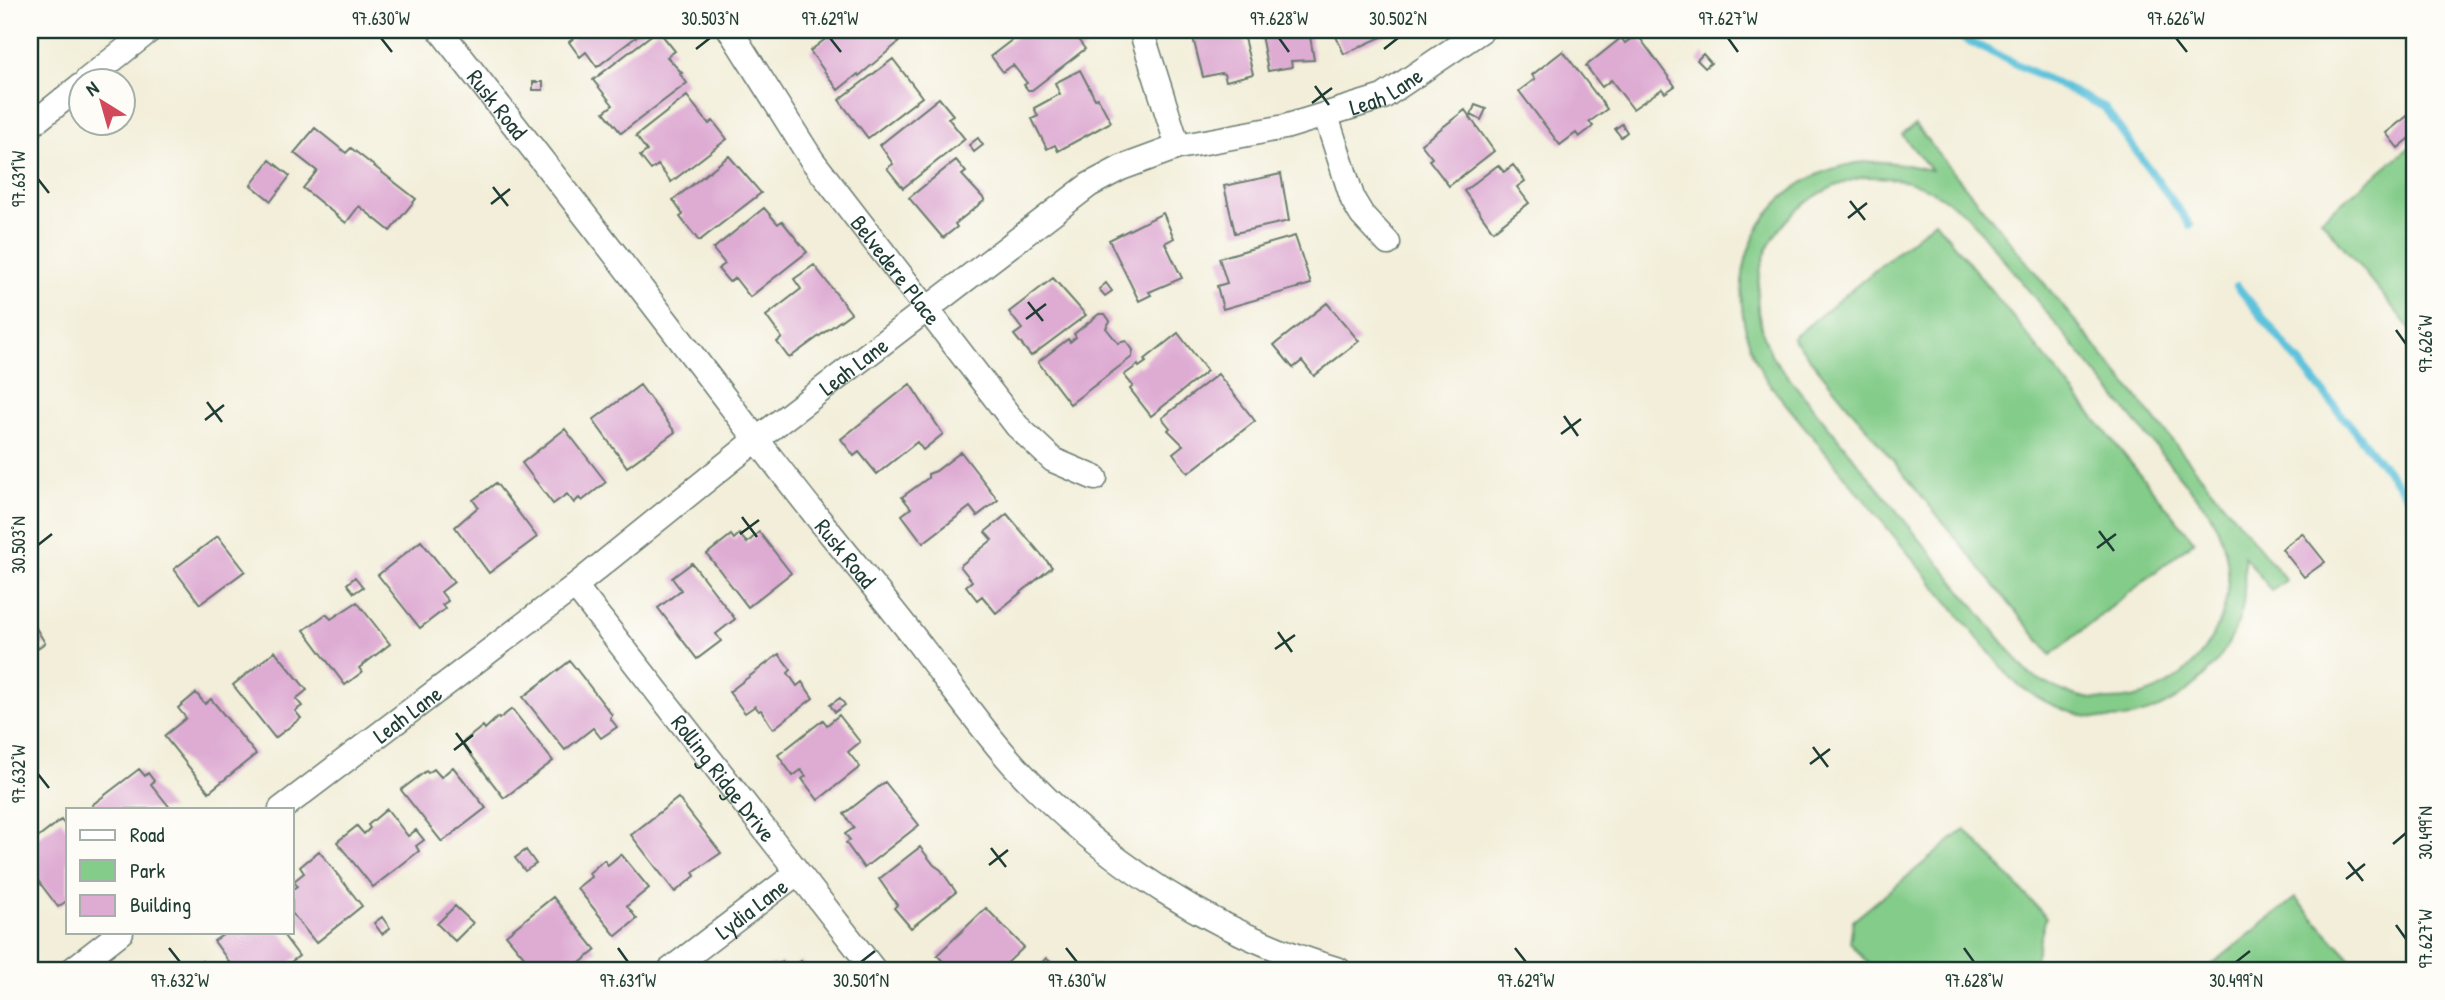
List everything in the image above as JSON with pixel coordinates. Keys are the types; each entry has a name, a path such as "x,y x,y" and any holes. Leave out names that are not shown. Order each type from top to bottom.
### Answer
{"street":[{"path":"105,66 150,30"},
{"name":"Rusk Road","path":"440,30 756,440 1012,763 1057,808 1106,850 1158,889 1248,938 1303,960 1339,970"},
{"name":"Belvedere Place","path":"730,30 811,160 1017,426 1036,447 1053,460 1095,478"},
{"path":"1142,30 1178,147"},
{"name":"Leah Lane","path":"282,808 575,586 756,440 1089,185 1121,168 1178,147 1285,127 1383,97 1482,30"},
{"path":"30,126 66,97"},
{"path":"1326,116 1353,200 1362,215 1388,243"},
{"name":"Rolling Ridge Drive","path":"575,586 874,970"},
{"name":"Lydia Lane","path":"670,970 797,873"},
{"path":"72,970 118,934"}],"green space":[{"path":"1915,125 2286,580 2272,591 2244,556 2243,603 2233,634 2203,677 2183,694 2161,707 2136,716 2110,719 2084,716 2046,702 2012,680 1767,381 1751,347 1743,312 1743,278 1750,245 1766,216 1789,192 1820,174 1857,163 1885,162 1931,170 1902,135","holes":["1864,177 1907,182 1932,191 1968,216 2209,512 2226,555 2228,583 2225,606 2206,648 2191,666 2173,680 2153,691 2131,698 2107,700 2085,698 2065,692 2027,672 1773,358 1761,327 1757,298 1760,270 1770,244 1786,221 1807,202 1833,187"]},
{"path":"2415,143 2415,335 2321,219"},
{"path":"1935,221 2194,541 2051,655 1793,338"},
{"path":"1965,829 2046,917 2032,970 1873,970 1850,942 1853,921"},
{"path":"2295,898 2361,970 2205,970"}],"building":[{"path":"569,30 645,30 597,67 586,52 580,57 569,42 575,37"},
{"path":"658,30 675,51 667,57 682,73 680,74 687,83 621,133 604,112 613,105 593,80"},
{"path":"837,30 889,30 899,42 838,90 810,51"},
{"path":"1025,30 1065,30 1068,33 1071,30 1085,49 1032,90 1028,90 1024,85 1027,83 1013,65 1003,72 991,56"},
{"path":"1191,30 1242,30 1253,74 1226,81 1221,73 1203,77"},
{"path":"1260,30 1309,30 1314,60 1291,61 1292,67 1268,71"},
{"path":"1333,30 1397,30 1344,54"},
{"path":"1670,30 1740,30 1740,37 1670,33"},
{"path":"1637,34 1675,86 1665,93 1662,89 1633,109 1611,80 1602,87 1586,66 1621,38 1625,43"},
{"path":"1563,51 1607,109 1589,122 1593,126 1591,128 1579,137 1576,133 1560,145 1519,91 1535,79 1532,75"},
{"path":"1703,54 1711,63 1705,68 1697,60"},
{"path":"893,59 922,97 868,138 839,100"},
{"path":"1080,70 1111,122 1058,151 1055,145 1047,149 1032,119 1038,116 1034,108 1060,94 1055,83"},
{"path":"533,82 543,82 543,90 533,90"},
{"path":"687,96 709,124 713,121 727,139 671,182 658,165 651,170 640,156 647,151 636,136"},
{"path":"939,98 953,115 948,118 965,139 903,188 887,168 893,164 880,145"},
{"path":"1475,105 1486,109 1481,120 1471,115"},
{"path":"1465,110 1494,151 1449,186 1429,160 1432,158 1421,144"},
{"path":"2411,113 2415,118 2415,134 2398,148 2386,133"},
{"path":"1622,124 1627,132 1621,137 1615,129"},
{"path":"315,128 346,153 351,148 416,199 390,231 359,206 346,223 303,188 317,171 294,153"},
{"path":"978,138 983,145 974,152 969,145"},
{"path":"729,156 761,193 699,241 680,217 683,215 673,200"},
{"path":"270,160 290,176 271,201 251,185"},
{"path":"956,160 966,172 962,175 985,200 955,224 957,227 943,238 909,198"},
{"path":"1498,165 1504,172 1513,165 1525,181 1517,187 1529,203 1493,231 1464,191"},
{"path":"1281,174 1289,221 1235,233 1224,186"},
{"path":"764,208 778,224 782,221 807,252 750,297 735,278 729,282 718,269 725,264 713,249"},
{"path":"1163,213 1174,238 1165,243 1182,278 1149,292 1151,295 1139,301 1109,240"},
{"path":"1295,236 1311,284 1223,309 1217,286 1227,283 1219,258"},
{"path":"814,265 851,313 789,358 777,342 782,338 766,316 801,289 794,279"},
{"path":"1053,278 1086,315 1031,356 1014,335 1022,329 1009,312"},
{"path":"1106,283 1112,291 1105,296 1099,289"},
{"path":"1327,303 1359,341 1314,376 1302,361 1293,368 1274,345"},
{"path":"1099,314 1105,314 1110,321 1106,328 1118,343 1126,341 1133,350 1132,357 1070,404 1038,362 1068,339 1070,342 1076,337 1074,334"},
{"path":"1178,333 1207,371 1151,416 1130,389 1133,386 1124,375 1146,362 1144,360"},
{"path":"1218,374 1255,421 1188,473 1173,453 1183,445 1168,430 1170,428 1162,418"},
{"path":"910,384 943,434 923,450 917,442 877,474 859,452 854,456 841,439"},
{"path":"640,385 675,432 627,467 593,420"},
{"path":"565,429 606,482 582,501 579,498 574,503 567,494 553,504 522,463"},
{"path":"961,452 998,500 977,516 970,507 923,543 902,515 911,508 902,497 928,478 928,474"},
{"path":"496,483 537,537 489,573 455,527 478,507 473,500"},
{"path":"1007,514 1052,567 996,613 982,596 977,600 966,586 972,581 960,566 992,540 985,532"},
{"path":"759,532 791,573 748,607 707,554 731,535 734,539 739,534 747,543"},
{"path":"2302,533 2325,562 2304,577 2282,549"},
{"path":"218,536 245,571 200,604 174,569"},
{"path":"421,541 454,582 441,592 448,601 442,605 445,609 420,628 378,575"},
{"path":"692,563 735,619 716,634 721,641 697,659 658,608 681,590 672,578"},
{"path":"355,577 363,587 354,593 347,584"},
{"path":"357,602 390,644 359,668 362,672 345,685 304,630 326,614 331,619"},
{"path":"36,628 45,643 36,649 30,640 30,632"},
{"path":"275,651 307,690 296,699 302,706 295,711 301,718 275,738 233,685"},
{"path":"779,654 791,670 788,673 797,686 802,682 813,698 773,729 761,710 755,706 745,713 729,692"},
{"path":"570,661 612,715 610,718 617,727 601,738 593,728 565,750 523,697"},
{"path":"196,693 205,704 211,699 256,754 209,792 164,736 186,718 178,708"},
{"path":"840,698 845,705 835,712 830,705"},
{"path":"512,709 553,761 504,798 462,743 483,726 485,729"},
{"path":"839,715 860,742 848,752 860,767 818,800 802,779 806,776 801,770 793,776 778,755 823,720 827,725"},
{"path":"453,767 486,808 442,842 401,790 426,771 428,773 434,769 441,777"},
{"path":"139,769 145,776 148,773 154,781 151,784 170,808 94,808 92,805"},
{"path":"885,782 919,825 864,868 846,843 850,840 845,834 854,828 844,814"},
{"path":"678,798 721,853 693,872 695,876 675,892 631,835"},
{"path":"387,809 408,836 416,830 424,840 416,846 419,851 373,887 337,842 357,826 364,834 370,828 368,825"},
{"path":"61,820 66,826 66,901 58,907 30,870 30,844"},
{"path":"920,847 956,892 911,928 894,908 897,905 879,879"},
{"path":"526,850 536,864 525,871 515,858"},
{"path":"319,851 362,906 316,943 294,916 294,888 297,886 294,881 304,873 300,867"},
{"path":"621,854 649,888 627,906 637,919 616,936 577,888 591,877 589,873 604,860 608,865"},
{"path":"553,897 596,950 571,970 535,970 506,935"},
{"path":"455,906 473,923 455,941 437,924"},
{"path":"986,908 1024,947 1000,970 951,970 937,955"},
{"path":"382,917 390,928 382,934 374,923"},
{"path":"224,934 282,934 299,956 280,970 235,970 214,941"},
{"path":"1047,959 1061,970 1036,970"},
{"path":"202,961 210,970 191,970"},
{"path":"801,961 808,970 790,970"},
{"path":"781,962 787,970 766,970 773,964 776,967"}],"waterway":[{"path":"1946,30 2104,107 2190,225"},
{"path":"2237,286 2415,505"}]}
